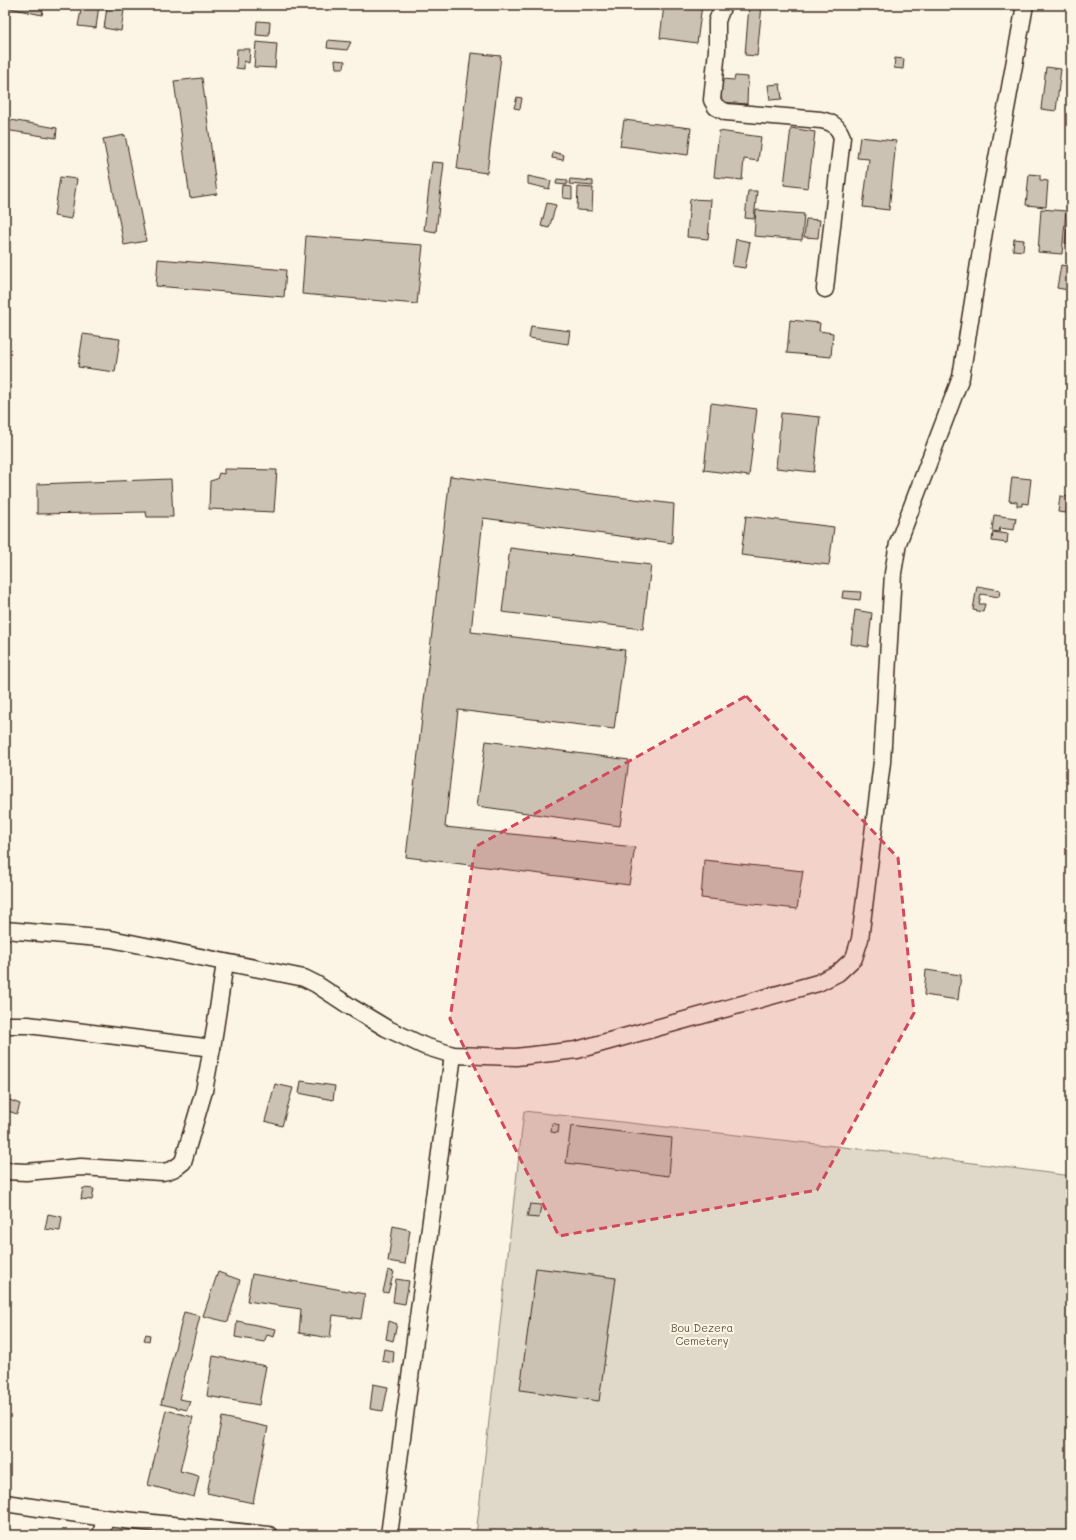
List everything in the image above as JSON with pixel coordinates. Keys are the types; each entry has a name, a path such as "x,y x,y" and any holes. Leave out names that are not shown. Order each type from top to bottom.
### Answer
{"lane":[{"path":"723,5 717,21 717,50 712,100 716,107 726,112 821,120 835,125 840,131 842,137 825,289"},
{"path":"5,930 111,939 304,978 321,987 350,1008 386,1028 424,1046 453,1055 516,1057 577,1050 818,983 838,973 854,958 860,939 882,762 894,573 898,543 961,377 986,219 1025,5"},
{"path":"5,1170 26,1172 81,1167 162,1172 170,1171 183,1162 202,1098 209,1068 225,963"},
{"path":"5,1025 28,1025 212,1048"},
{"path":"389,1535 453,1055"},
{"path":"5,1503 105,1518 269,1535"},
{"path":"101,1535 105,1518"}],"highlighted area":[{"path":"746,696 898,858 914,1013 817,1190 559,1236 450,1019 475,847"}],"green space":[{"name":"Bou Dezera Cemetery","path":"524,1111 905,1154 1071,1176 1071,1535 476,1535"}],"building":[{"path":"5,5 44,5 42,15 5,7"},
{"path":"82,5 99,5 96,28 78,26"},
{"path":"664,5 702,5 697,43 660,38"},
{"path":"749,5 762,5 757,56 745,55"},
{"path":"107,7 124,10 121,31 104,28"},
{"path":"257,21 270,22 269,36 256,35"},
{"path":"328,40 351,42 347,50 327,48"},
{"path":"256,42 277,44 275,68 254,67"},
{"path":"237,49 250,49 249,63 244,61 244,69 236,68"},
{"path":"471,53 501,56 487,173 457,169"},
{"path":"895,58 904,59 903,69 894,68"},
{"path":"335,60 345,61 344,68 336,68"},
{"path":"1046,67 1061,69 1056,111 1041,109"},
{"path":"735,76 748,77 747,104 721,102 722,79 734,80"},
{"path":"202,78 217,194 190,198 174,81"},
{"path":"780,84 782,99 770,100 768,85"},
{"path":"517,97 522,98 520,109 514,108"},
{"path":"5,119 57,128 56,138 5,130"},
{"path":"624,120 691,128 688,155 620,146"},
{"path":"791,128 815,132 808,188 784,185"},
{"path":"719,131 761,137 758,161 744,159 742,180 714,177"},
{"path":"125,135 146,241 124,245 103,139"},
{"path":"860,137 896,141 889,210 863,207 869,159 857,158"},
{"path":"553,152 564,155 563,160 552,158"},
{"path":"432,162 444,163 436,232 424,230"},
{"path":"1029,174 1040,175 1040,180 1048,181 1046,207 1026,205"},
{"path":"528,176 551,181 549,189 528,184"},
{"path":"60,177 77,179 71,219 54,216"},
{"path":"557,179 567,180 567,185 556,184"},
{"path":"570,179 593,181 593,186 569,184"},
{"path":"564,186 572,187 572,199 563,198"},
{"path":"578,187 593,188 592,211 577,210"},
{"path":"748,191 757,191 754,219 745,218"},
{"path":"690,199 711,200 708,239 687,237"},
{"path":"547,203 556,205 549,228 541,226"},
{"path":"1041,209 1066,211 1062,254 1038,252"},
{"path":"756,210 804,214 802,240 754,236"},
{"path":"806,219 820,220 818,238 804,237"},
{"path":"1067,228 1071,228 1071,244 1065,243"},
{"path":"306,236 423,245 417,304 302,294"},
{"path":"736,239 750,242 745,268 732,266"},
{"path":"1014,239 1024,240 1023,251 1013,250"},
{"path":"158,259 286,270 284,297 156,286"},
{"path":"1061,265 1071,267 1068,290 1057,288"},
{"path":"790,320 820,323 819,331 833,333 831,357 787,353"},
{"path":"531,326 570,331 568,344 529,338"},
{"path":"83,334 120,339 115,372 78,367"},
{"path":"711,403 757,409 749,476 704,470"},
{"path":"781,413 820,417 814,472 776,468"},
{"path":"224,469 277,470 274,512 209,509 210,481 217,479 219,473 224,474"},
{"path":"450,476 674,504 672,543 483,518 471,632 625,650 614,729 458,710 445,827 635,847 629,885 406,857"},
{"path":"1012,477 1031,479 1028,504 1022,503 1022,506 1017,506 1017,502 1009,501"},
{"path":"171,479 173,517 147,517 146,512 37,514 37,484"},
{"path":"1060,496 1069,497 1066,513 1058,512"},
{"path":"994,515 1016,518 1014,530 1000,528 999,532 992,531"},
{"path":"746,516 834,527 829,565 741,555"},
{"path":"993,532 1008,534 1007,543 992,541"},
{"path":"510,548 651,565 643,629 502,612"},
{"path":"977,586 1000,590 999,597 981,594 979,604 985,604 983,612 973,610"},
{"path":"843,591 861,592 860,600 842,598"},
{"path":"855,610 872,613 868,647 851,644"},
{"path":"486,741 629,760 620,826 477,806"},
{"path":"704,860 803,871 797,909 701,898"},
{"path":"926,970 961,975 958,1000 924,995"},
{"path":"301,1081 335,1086 333,1100 299,1093"},
{"path":"275,1084 293,1088 282,1126 265,1121"},
{"path":"7,1099 20,1104 17,1114 5,1110"},
{"path":"552,1123 559,1125 558,1133 551,1132"},
{"path":"571,1126 672,1138 669,1176 566,1163"},
{"path":"83,1188 94,1189 92,1200 81,1199"},
{"path":"530,1204 541,1205 539,1218 527,1217"},
{"path":"48,1214 62,1217 60,1231 45,1229"},
{"path":"393,1226 410,1230 405,1264 388,1261"},
{"path":"536,1268 616,1278 599,1401 520,1390"},
{"path":"388,1270 394,1272 388,1293 383,1292"},
{"path":"218,1272 240,1280 228,1322 203,1316"},
{"path":"252,1274 365,1294 361,1319 333,1315 330,1338 299,1333 301,1309 247,1301"},
{"path":"396,1279 409,1281 405,1304 393,1302"},
{"path":"184,1312 200,1316 179,1399 190,1401 187,1410 161,1404"},
{"path":"237,1321 276,1329 274,1337 267,1335 264,1342 235,1337"},
{"path":"389,1321 397,1324 393,1341 386,1339"},
{"path":"146,1334 150,1335 149,1341 144,1340"},
{"path":"384,1349 394,1351 393,1363 382,1361"},
{"path":"213,1356 266,1366 259,1405 207,1396"},
{"path":"373,1384 388,1387 383,1411 370,1409"},
{"path":"166,1410 193,1417 180,1471 199,1476 194,1497 148,1485"},
{"path":"222,1417 268,1427 253,1503 207,1493"}]}
